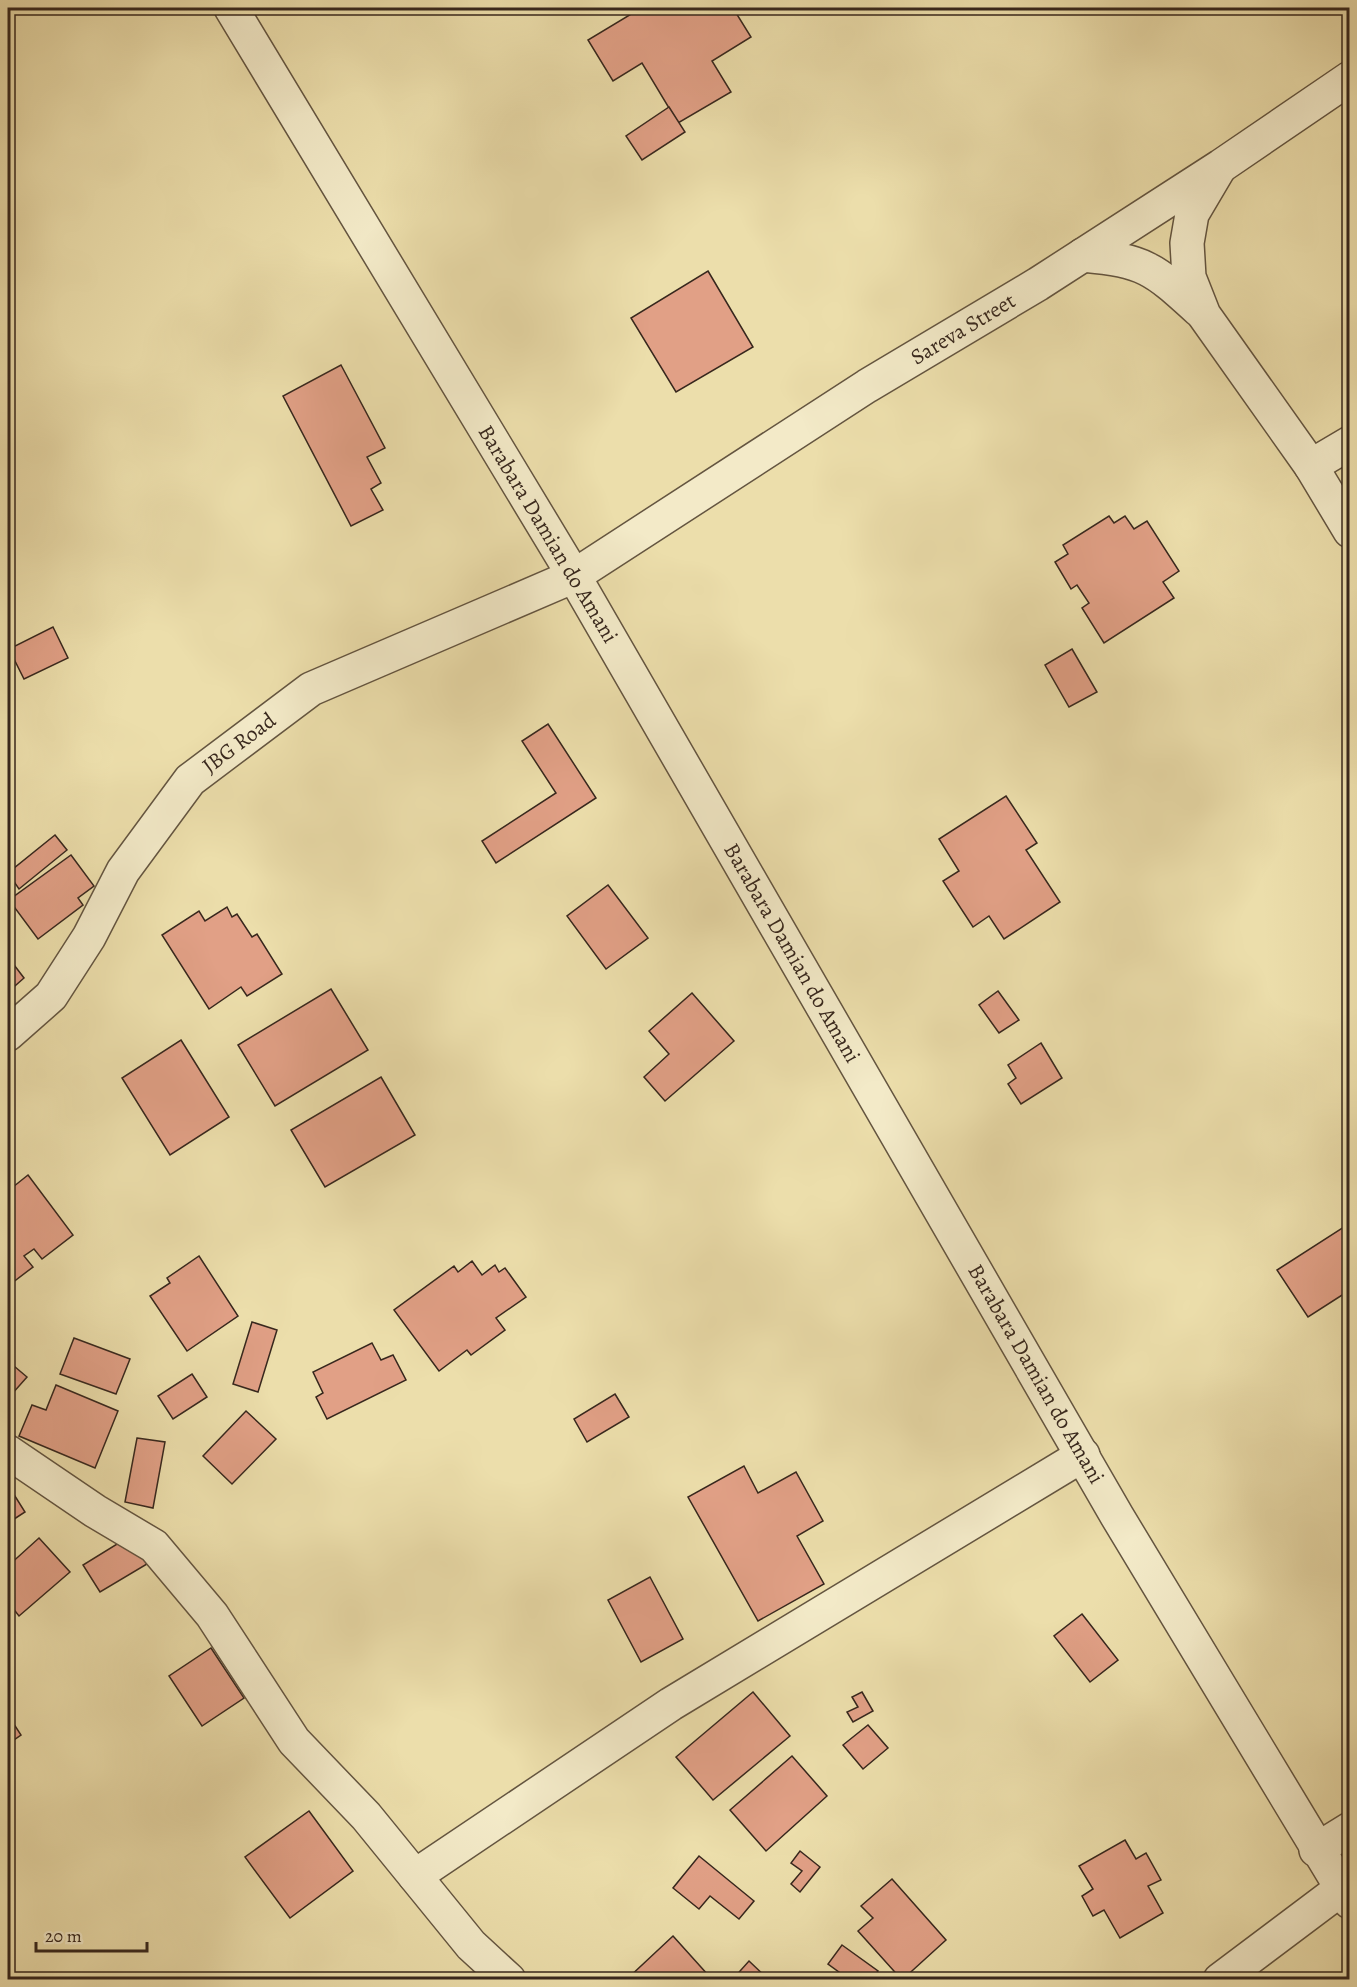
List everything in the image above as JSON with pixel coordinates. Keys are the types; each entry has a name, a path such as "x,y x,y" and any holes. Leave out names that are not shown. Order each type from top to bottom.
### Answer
{"street":[{"name":"Barabara Damian do Amani","path":"240,11 574,576 1083,1455 1316,1850 1345,1895"},
{"name":"Sareva Street","path":"574,576 867,386 1038,284 1221,166 1350,78"},
{"path":"1204,315 1189,277 1187,243 1192,214 1221,166"},
{"path":"1083,255 1125,259 1147,267 1167,280 1204,315 1311,466 1350,531"},
{"path":"1311,466 1350,443"},
{"name":"JBG Road","path":"8,1034 51,996 89,937 123,871 190,780 311,689 574,576"},
{"path":"8,1452 77,1499 154,1546 212,1615 294,1741 366,1816 471,1945 509,1980"},
{"path":"415,1876 671,1704 1083,1455"},
{"path":"1316,1850 1350,1829"},
{"path":"1220,1980 1345,1895"}],"building":[{"path":"630,8 733,8 751,37 712,61 731,92 678,123 642,63 613,81 588,40 633,13"},
{"path":"669,107 685,132 642,160 626,136"},
{"path":"708,271 753,347 676,392 631,318"},
{"path":"341,365 385,448 367,457 381,483 371,489 383,510 351,526 283,396"},
{"path":"1109,516 1114,523 1125,516 1134,529 1147,521 1179,571 1163,582 1174,598 1104,643 1082,608 1089,603 1077,585 1071,589 1055,562 1068,554 1063,545"},
{"path":"53,627 68,658 24,679 9,649"},
{"path":"1072,649 1097,692 1069,707 1045,665"},
{"path":"548,724 596,798 496,863 482,841 556,793 522,741"},
{"path":"1006,796 1037,843 1026,850 1060,902 1004,939 989,916 973,927 943,881 959,871 939,839"},
{"path":"55,835 67,850 19,889 8,873"},
{"path":"71,855 94,886 78,898 83,905 38,939 9,900"},
{"path":"608,885 648,938 606,969 567,916"},
{"path":"227,907 232,917 237,914 252,937 257,934 282,974 247,996 241,987 209,1009 162,935 199,911 205,921"},
{"path":"8,957 24,978 8,992"},
{"path":"331,989 368,1050 275,1106 238,1045"},
{"path":"998,991 1019,1020 999,1033 979,1005"},
{"path":"692,993 734,1041 665,1101 644,1077 669,1054 649,1031"},
{"path":"181,1040 229,1117 170,1155 122,1078"},
{"path":"1041,1043 1062,1078 1021,1104 1008,1084 1016,1078 1008,1065"},
{"path":"381,1077 415,1135 325,1187 291,1130"},
{"path":"28,1175 73,1235 42,1259 34,1249 24,1256 33,1267 8,1286 8,1191"},
{"path":"1350,1223 1350,1290 1308,1317 1277,1270"},
{"path":"199,1256 238,1316 187,1351 150,1296 170,1283 167,1278"},
{"path":"472,1261 482,1275 495,1265 499,1272 505,1268 526,1297 496,1318 505,1330 471,1355 467,1350 439,1371 394,1310 454,1266 458,1272"},
{"path":"252,1322 277,1330 258,1392 233,1384"},
{"path":"74,1338 130,1359 116,1394 60,1374"},
{"path":"372,1343 381,1360 393,1355 406,1380 327,1419 316,1397 323,1393 313,1372"},
{"path":"8,1361 27,1377 12,1394 8,1390"},
{"path":"192,1374 207,1397 173,1419 158,1396"},
{"path":"56,1385 118,1411 95,1468 19,1436 32,1405 46,1410"},
{"path":"615,1394 629,1417 587,1442 574,1419"},
{"path":"246,1411 276,1439 232,1484 203,1456"},
{"path":"137,1438 165,1442 153,1508 125,1502"},
{"path":"744,1466 758,1493 796,1472 823,1521 797,1536 824,1584 758,1621 688,1497"},
{"path":"8,1485 25,1512 8,1523"},
{"path":"130,1536 147,1564 100,1592 83,1565"},
{"path":"39,1538 70,1572 19,1616 8,1602 8,1566"},
{"path":"650,1577 683,1639 641,1662 608,1600"},
{"path":"1082,1614 1118,1660 1090,1682 1054,1636"},
{"path":"211,1648 244,1698 202,1726 169,1676"},
{"path":"753,1692 790,1736 713,1800 676,1757"},
{"path":"862,1692 873,1711 853,1722 847,1712 858,1707 852,1697"},
{"path":"8,1715 21,1735 8,1744"},
{"path":"868,1725 888,1748 863,1769 843,1745"},
{"path":"792,1756 827,1796 766,1851 730,1810"},
{"path":"309,1811 353,1871 290,1918 245,1857"},
{"path":"1125,1840 1136,1859 1146,1853 1161,1880 1148,1886 1163,1913 1120,1938 1104,1910 1093,1916 1082,1896 1093,1889 1079,1866"},
{"path":"800,1851 820,1867 800,1892 791,1884 802,1871 791,1863"},
{"path":"699,1856 754,1901 739,1919 710,1896 699,1909 673,1888"},
{"path":"892,1879 946,1940 902,1980 858,1931 873,1918 861,1906"},
{"path":"673,1936 709,1976 705,1980 626,1980"},
{"path":"842,1945 878,1971 872,1980 850,1980 828,1964"},
{"path":"749,1961 769,1980 732,1980"}]}
